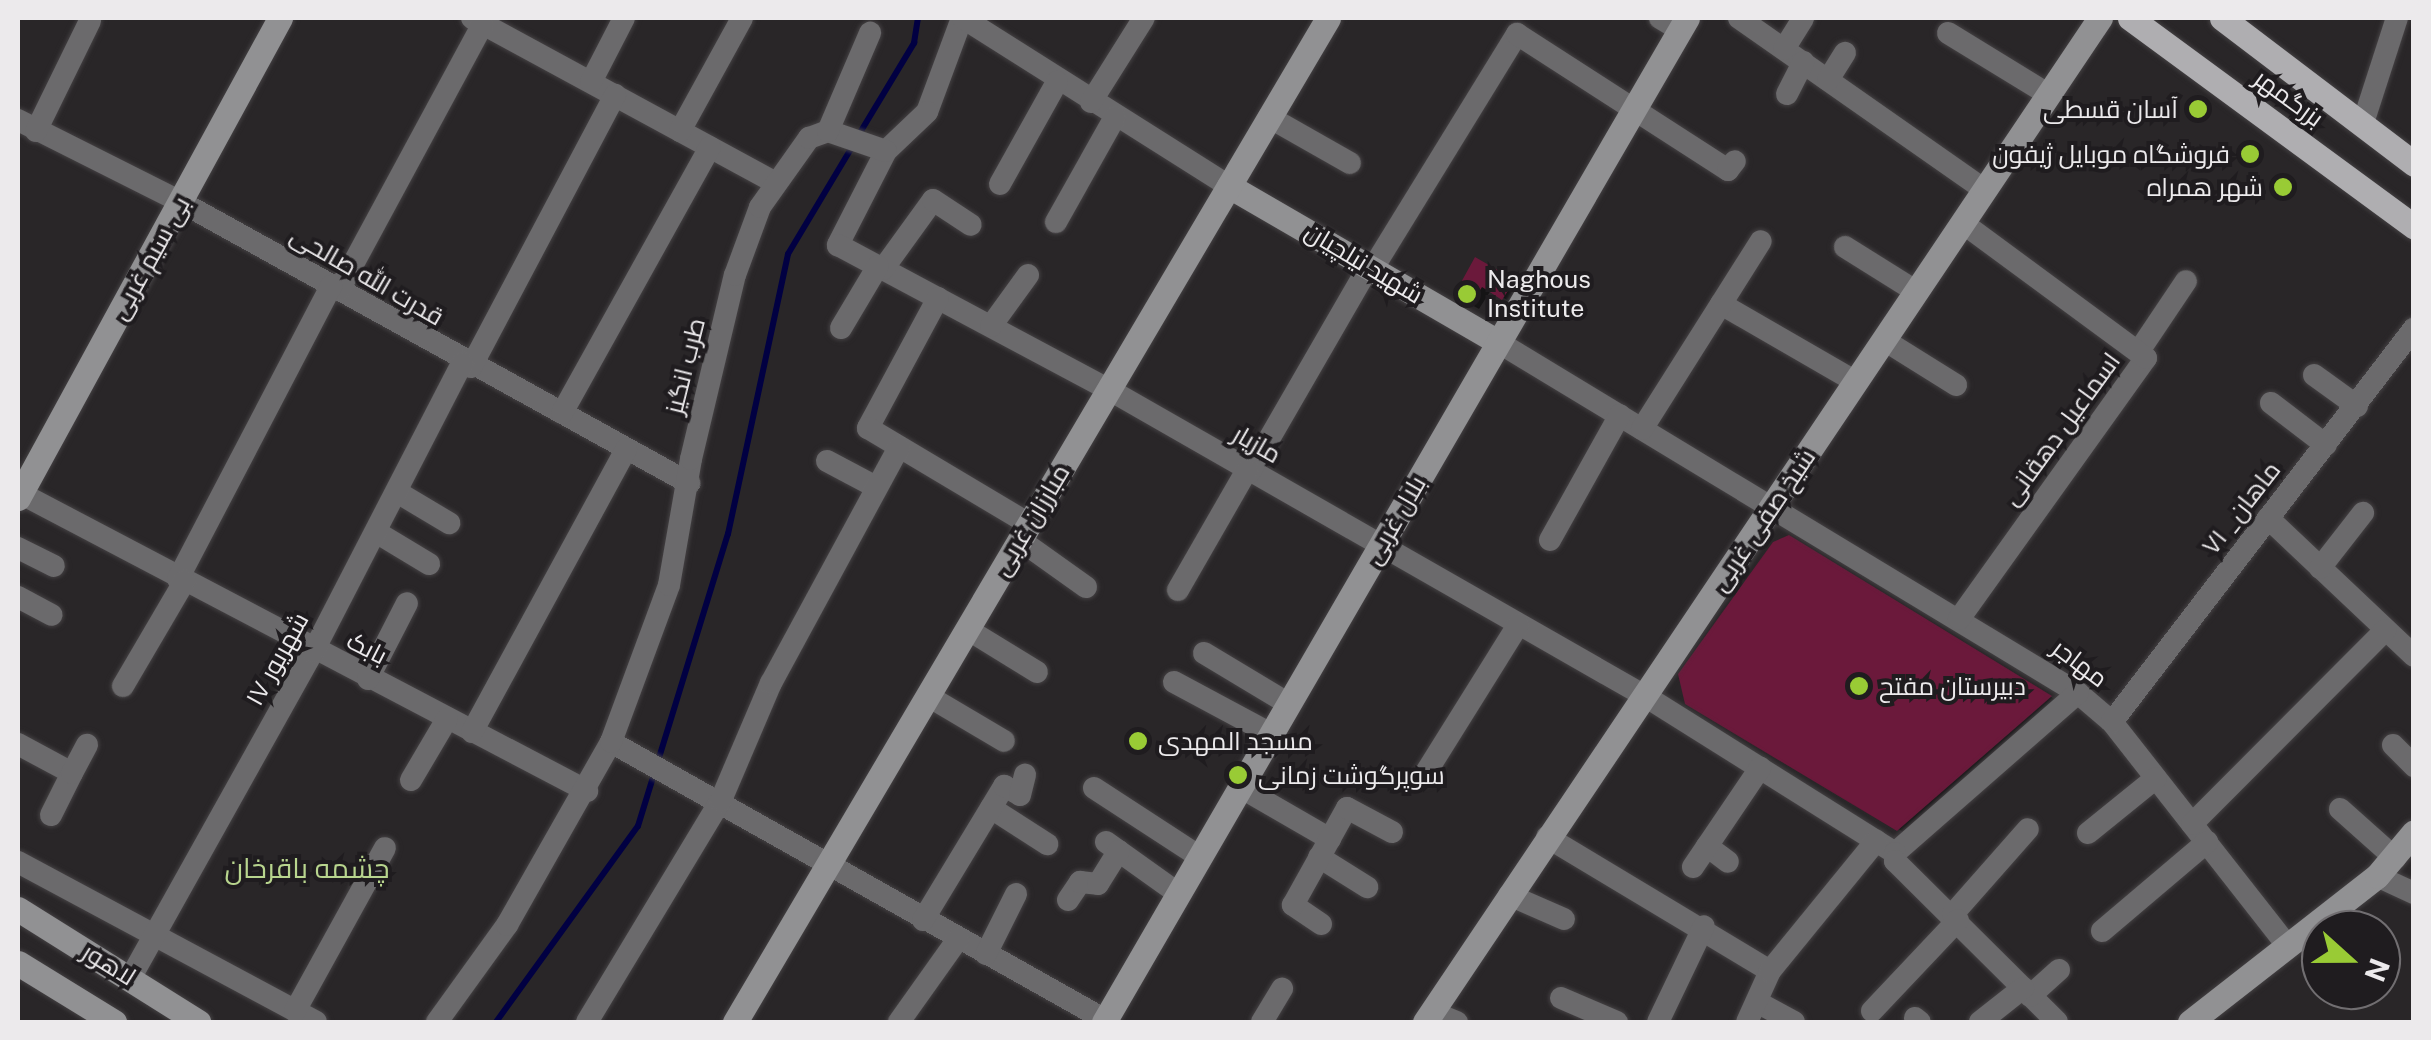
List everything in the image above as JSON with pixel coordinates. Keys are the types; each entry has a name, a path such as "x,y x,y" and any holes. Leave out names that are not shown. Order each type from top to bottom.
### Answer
{"main road":[{"name":"بزرگمهر","path":"2130,18 2414,227"},
{"name":"بزرگمهر","path":"2222,18 2414,164"}],"street":[{"name":"بی سیم غربی","path":"18,495 280,18"},
{"path":"510,39 523,18"},
{"path":"590,82 624,18"},
{"path":"680,131 742,18"},
{"path":"828,131 886,151 927,112 962,18 1057,82 1229,186"},
{"path":"1091,102 1144,18"},
{"name":"مبارزان غربی","path":"735,1022 1328,18"},
{"path":"1741,18 1985,190"},
{"path":"1787,94 1803,18"},
{"name":"شیخ صفی غربی","path":"1428,1017 2100,18"},
{"path":"2363,123 2396,18"},
{"path":"27,126 90,21"},
{"path":"123,686 477,21 774,182"},
{"name":"بلال غربی","path":"1106,1022 1636,105 1676,22"},
{"name":"طرب انگیز","path":"437,1022 507,925 587,791 611,742 669,584 735,274 774,182 809,138 828,131 870,33"},
{"path":"1948,33 2049,94"},
{"path":"1178,590 1371,267 1517,34 1636,105 1728,170 1735,161"},
{"path":"1828,80 1844,53"},
{"path":"1000,184 1057,82"},
{"name":"۱۷ شهریور","path":"131,978 615,95"},
{"path":"1269,116 1350,163"},
{"path":"1056,222 1115,117"},
{"name":"قدرت الله صالحی","path":"27,126 181,202 466,365 688,483"},
{"path":"562,413 710,147"},
{"name":"مازیار","path":"886,151 838,245 1108,389 1380,548 1646,696 1886,847 2057,1022"},
{"name":"شهید نیلچیان","path":"1229,186 1498,342"},
{"path":"842,328 880,268 933,200 970,225"},
{"name":"اسماعیل دهقانی","path":"1959,619 2146,358 1963,223"},
{"path":"1642,429 1760,241"},
{"path":"1845,247 1917,292"},
{"path":"991,326 1028,275"},
{"path":"2139,351 2186,281"},
{"path":"938,298 868,428 1024,532 1086,587"},
{"path":"1721,304 1856,382"},
{"name":"۷۱ _ماهان","path":"2112,722 2411,338"},
{"path":"1884,340 1956,385"},
{"name":"مهاجر","path":"1498,342 1774,505 2078,693 2112,722 2285,943"},
{"path":"2314,375 2357,406"},
{"path":"2270,404 2326,445"},
{"path":"1550,540 1620,416"},
{"path":"587,1022 721,800 771,683 898,447"},
{"path":"472,732 626,449"},
{"path":"827,460 876,486"},
{"path":"396,492 449,522"},
{"name":"بابک","path":"18,495 313,652 587,791"},
{"path":"2320,568 2363,513"},
{"path":"2268,518 2414,656"},
{"path":"376,532 429,564"},
{"path":"18,548 54,566"},
{"path":"18,597 52,615"},
{"path":"368,679 407,603"},
{"path":"1425,774 1518,625"},
{"path":"967,628 1037,672"},
{"path":"2102,931 2200,833 2385,630"},
{"path":"1204,653 1289,704"},
{"path":"1174,682 1271,734"},
{"path":"1794,1022 1752,1012 1770,971 1886,847 2078,693"},
{"path":"928,696 1004,741"},
{"path":"411,780 447,719"},
{"path":"611,742 721,800 923,920 1106,1022"},
{"path":"18,744 72,773"},
{"path":"51,815 87,745"},
{"path":"2393,745 2414,766"},
{"path":"1693,866 1760,768"},
{"path":"923,920 1004,786 1020,795 1026,775"},
{"path":"2088,833 2156,778"},
{"path":"1094,788 1200,857"},
{"path":"1240,788 1324,848 1367,887"},
{"path":"1744,792 1764,807"},
{"path":"991,808 1047,844"},
{"path":"1321,924 1293,904 1347,808 1392,832"},
{"path":"2340,809 2395,863 2414,892"},
{"path":"1872,1011 2028,829"},
{"path":"2190,1022 2285,943 2395,863 2414,832"},
{"path":"1547,837 1704,926 1770,971"},
{"path":"1068,900 1080,882 1098,884 1113,846 1179,894"},
{"path":"1708,846 1728,862"},
{"path":"295,1011 386,848"},
{"path":"18,862 316,1022"},
{"path":"986,954 1016,894"},
{"path":"1509,896 1564,919"},
{"name":"لاهور","path":"18,909 198,1022"},
{"path":"1658,1022 1704,926"},
{"path":"899,1022 958,939"},
{"name":"لاهور","path":"18,963 111,1021"},
{"path":"1980,1022 2059,970"},
{"path":"1262,1022 1282,988"},
{"path":"1560,998 1617,1022"},
{"path":"1428,1017 1458,1022"}],"building":[{"name":"Naghous Institute","path":"1475,257 1515,280 1502,300 1482,287 1470,307 1453,297"},
{"name":"دبیرستان مفتح","path":"1789,535 2052,696 1897,831 1685,704 1678,674 1773,542"}],"waterway":[{"path":"858,136 914,43 918,18"},
{"path":"496,1022 638,826 728,534 788,254 852,147"}],"place":[{"name":"آسان قسطی","path":"2198,109"},
{"name":"فروشگاه موبایل ژیفون","path":"2250,154"},
{"name":"شهر همراه","path":"2283,187"},
{"name":"Naghous Institute","path":"1467,294"},
{"name":"دبیرستان مفتح","path":"1859,686"},
{"name":"مسجد المهدی","path":"1138,741"},
{"name":"سوپرگوشت زمانی","path":"1238,775"}],"district":[{"name":"چشمه باقرخان","path":"307,868"}]}
